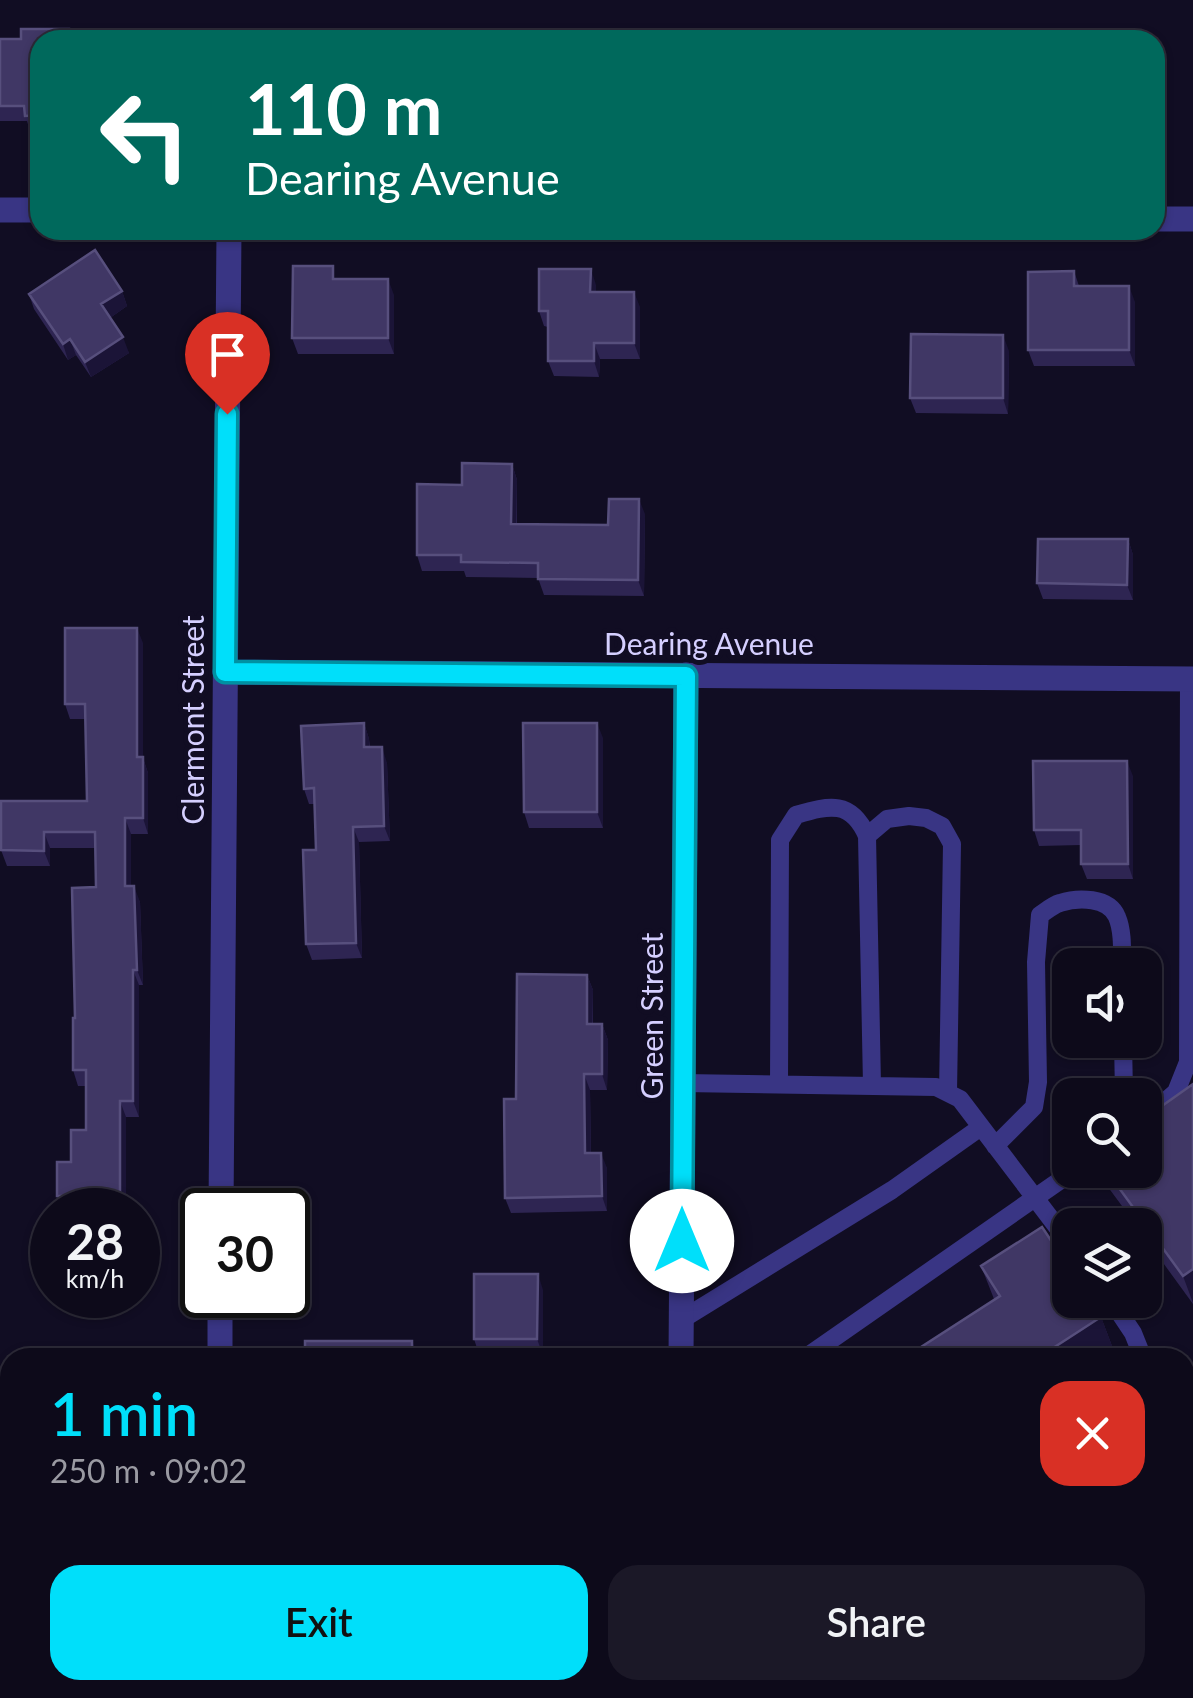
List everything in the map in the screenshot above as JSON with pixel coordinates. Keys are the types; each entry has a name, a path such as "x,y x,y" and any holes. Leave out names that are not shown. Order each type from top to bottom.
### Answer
{"street":[{"path":"0,210 30,210"},
{"path":"1165,219 1193,219"},
{"name":"Clermont Street","path":"221,1188 229,240"},
{"name":"Dearing Avenue","path":"225,672 1191,679"},
{"name":"Green Street","path":"681,1348 686,676"},
{"path":"220,1318 220,1348"}],"lane":[{"path":"1162,1104 1176,1092 1188,1062 1191,679"},
{"path":"779,1084 780,840 796,815 819,808 842,808 858,817 867,836 872,1085"},
{"path":"867,836 888,819 910,816 942,826 952,844 948,1093"},
{"path":"995,1146 1034,1107 1038,1082 1036,962 1040,916 1058,903 1083,899 1108,905 1117,916 1122,948"},
{"path":"683,1083 936,1088 960,1099 1052,1220"},
{"path":"681,1320 892,1190 981,1127"},
{"path":"820,1348 1052,1187"},
{"path":"1123,1318 1139,1348"}],"building":[{"path":"21,29 69,29 30,30 30,116 25,116 24,106 0,106 0,39 21,39"},
{"path":"95,250 122,291 101,304 123,337 85,362 70,339 63,344 29,294"},
{"path":"293,266 333,266 333,279 388,279 388,338 292,338"},
{"path":"539,269 591,269 590,292 634,292 634,343 594,343 594,361 548,361 548,311 539,311"},
{"path":"1074,271 1074,286 1129,286 1129,350 1028,350 1028,272"},
{"path":"911,334 1003,335 1003,398 910,398"},
{"path":"462,463 512,464 511,524 608,525 609,499 639,499 638,580 538,579 538,563 461,562 461,555 417,555 417,484 462,485"},
{"path":"1038,539 1128,539 1127,585 1037,583"},
{"path":"65,628 137,628 137,757 143,757 143,818 125,818 125,886 134,886 137,970 133,970 133,1101 120,1101 120,1188 57,1188 57,1162 71,1162 71,1130 86,1130 86,1070 73,1070 72,888 96,887 95,832 44,832 44,851 1,850 1,801 87,801 85,704 65,704"},
{"path":"364,723 364,747 382,747 384,826 353,827 356,943 306,944 303,850 316,850 314,788 304,789 301,726"},
{"path":"523,723 597,723 597,812 524,812"},
{"path":"1033,761 1127,761 1128,864 1081,864 1081,830 1034,830"},
{"path":"517,974 587,975 587,1024 602,1024 602,1074 584,1074 585,1153 601,1153 602,1196 505,1198 504,1099 516,1099"},
{"path":"1193,1084 1193,1269 1183,1276 1162,1247 1162,1208 1134,1208 1119,1188 1162,1188 1162,1106"},
{"path":"1042,1227 1052,1242 1052,1318 1099,1318 1053,1348 919,1348 1000,1296 981,1266"},
{"path":"474,1274 538,1274 537,1339 474,1339"},
{"path":"305,1341 412,1341 412,1348 305,1348"}],"route":[{"path":"227,414 225,672 686,676 682,1241"}]}
